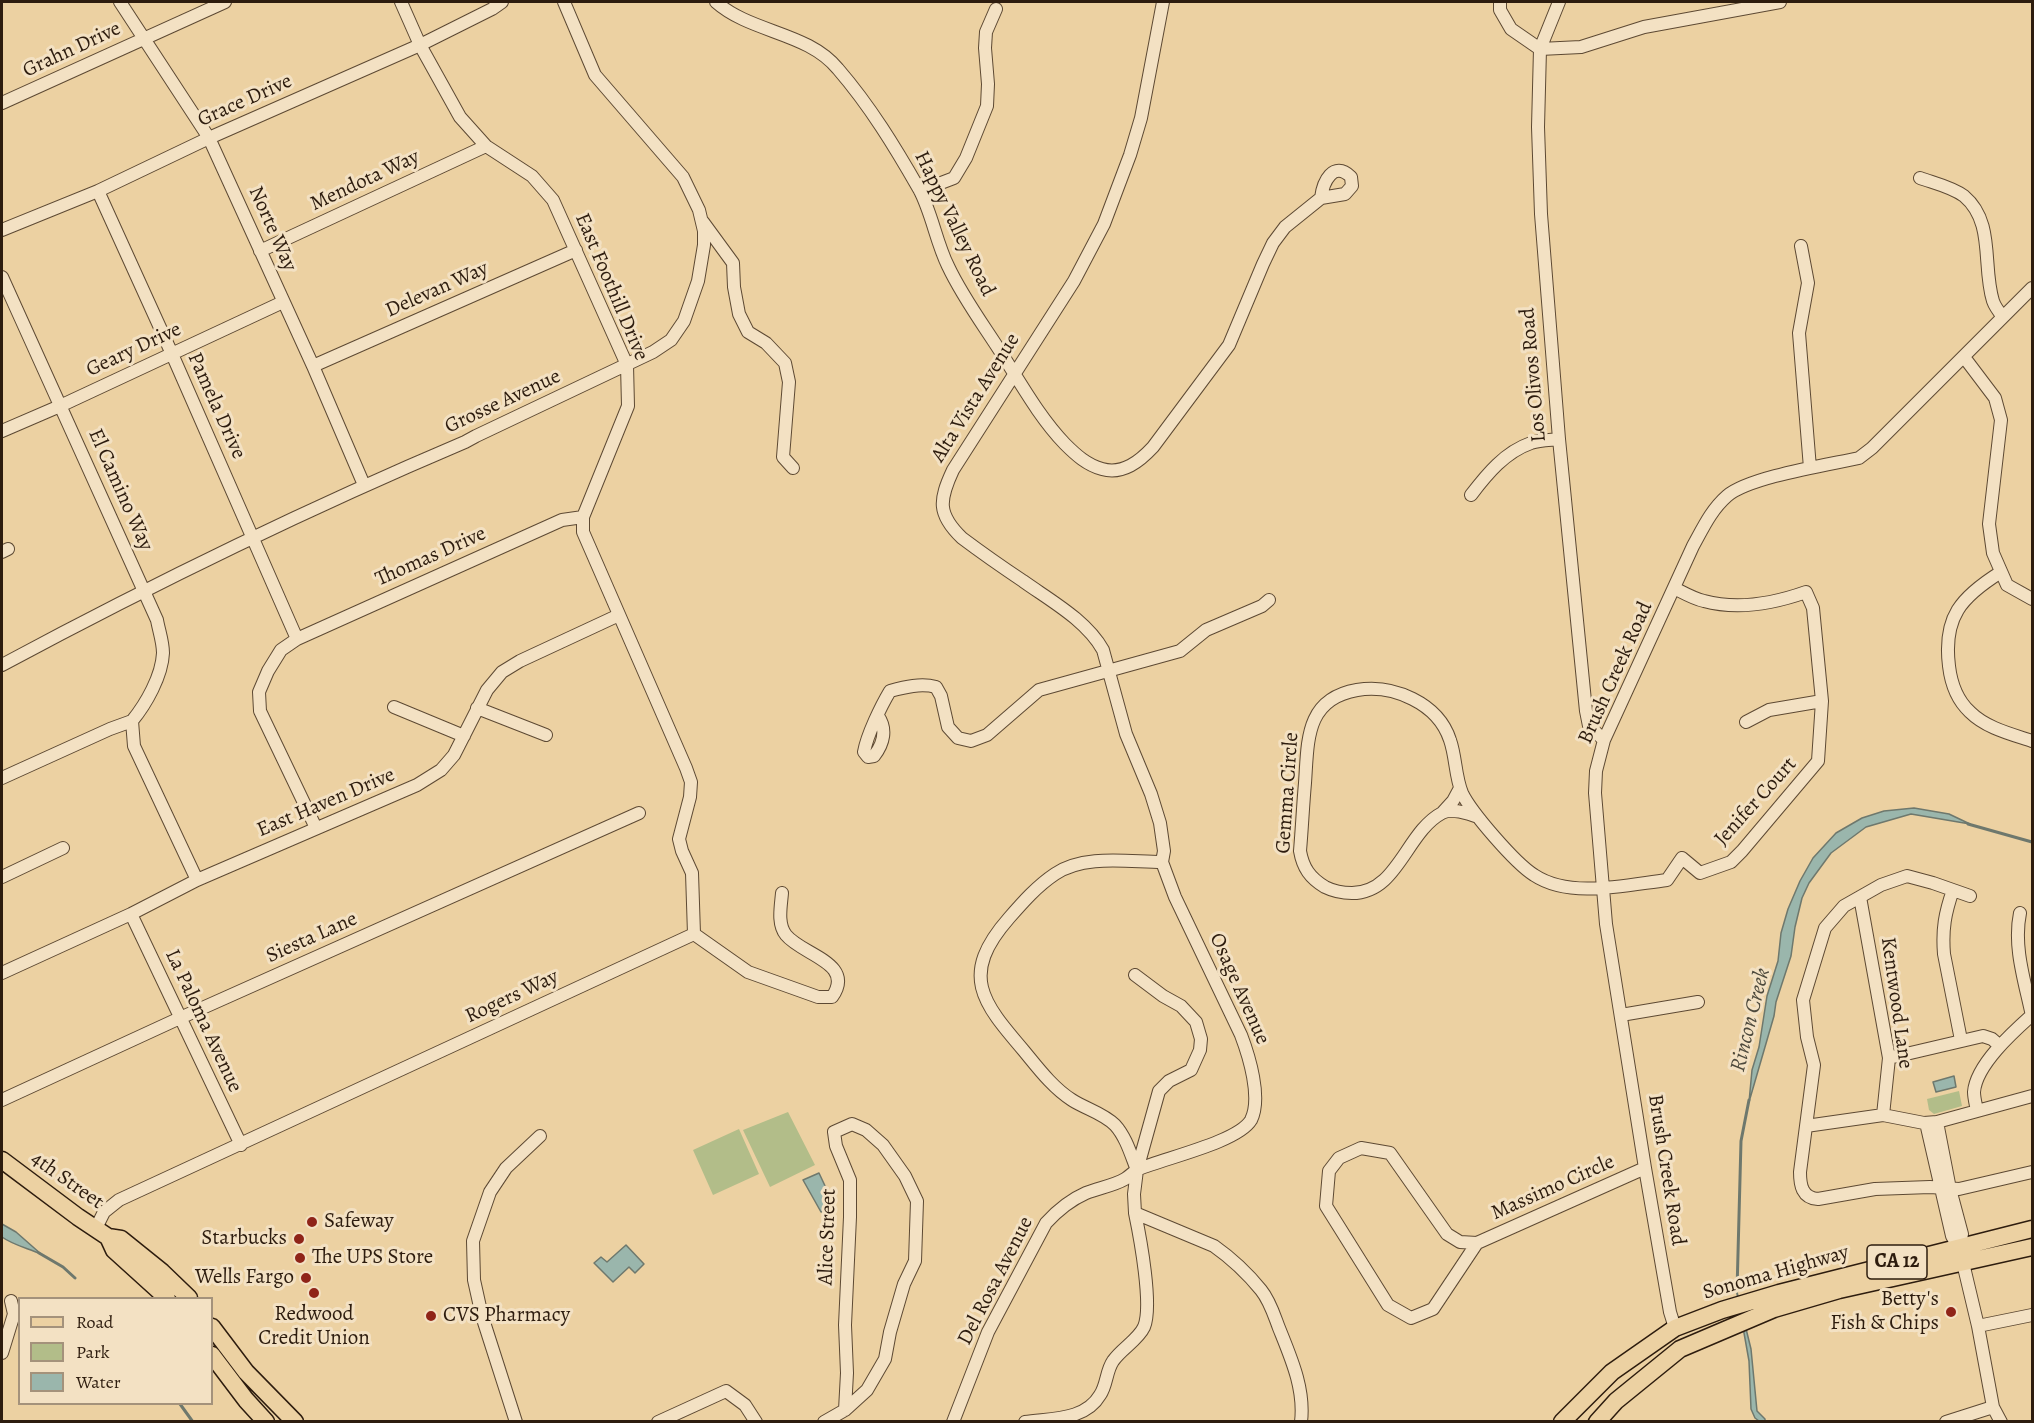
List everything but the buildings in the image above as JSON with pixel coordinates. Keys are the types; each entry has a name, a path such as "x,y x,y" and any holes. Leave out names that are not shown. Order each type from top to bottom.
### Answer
{"main road":[{"name":"4th Street","path":"2,1160 102,1233 121,1239 162,1272 187,1297"},
{"name":"Sonoma Highway","path":"1562,1422 1612,1372 1675,1328 1722,1310 1763,1305 1839,1290 1961,1255 2032,1229"},
{"name":"4th Street","path":"102,1233 114,1250 165,1297"},
{"name":"Sonoma Highway","path":"1961,1255 2032,1246"},
{"name":"Sonoma Highway","path":"1597,1422 1616,1401 1680,1349 1724,1329 1763,1305"},
{"path":"213,1328 246,1372 296,1422"},
{"path":"1675,1328 1680,1349"},
{"path":"213,1356 266,1422"}],"street":[{"name":"Norte Way","path":"120,2 209,138 313,366 364,485"},
{"name":"Grahn Drive","path":"2,103 225,2"},
{"name":"East Foothill Drive","path":"401,2 420,45 460,117 486,146 532,176 553,200 627,365 628,406 583,517"},
{"name":"Grace Drive","path":"2,230 98,191 209,138 420,45 502,2"},
{"name":"Grosse Avenue","path":"2,665 144,591 253,538 364,485 465,442 627,365 671,340 684,321 698,281 704,245 704,231 699,210 683,177 595,75 564,2"},
{"name":"Happy Valley Road","path":"716,2 729,12 802,43 836,66 879,120 920,191 954,280 1014,372 1053,429 1079,457 1092,466 1104,470 1128,467 1153,447 1229,345 1273,243 1286,227 1321,198"},
{"name":"Alta Vista Avenue","path":"1162,862 1164,851 1160,823 1151,794 1126,734 1110,671 1098,640 1061,607 962,538 950,527 942,512 944,490 953,470 1074,281 1104,224 1130,155 1141,118 1163,2"},
{"path":"1500,2 1500,10 1511,29 1540,48 1581,47 1644,27 1780,2"},
{"name":"Los Olivos Road","path":"1559,2 1540,48 1538,127 1541,214 1559,439 1586,711 1589,726 1604,741"},
{"path":"920,191 954,178 966,158 987,106 986,32 996,9"},
{"name":"Mendota Way","path":"260,251 486,146"},
{"path":"1920,178 1963,195 1978,212 1984,226 1986,263 1993,303 2003,317"},
{"name":"Pamela Drive","path":"98,191 297,639"},
{"path":"701,219 733,263 734,287 739,314 748,332 766,343 785,363 789,382 782,445 783,457 793,468"},
{"path":"1801,246 1808,284 1799,333 1810,468"},
{"name":"Delevan Way","path":"313,366 576,250"},
{"name":"El Camino Way","path":"2,277 157,620 163,655 159,671 142,709 132,722"},
{"name":"Brush Creek Road","path":"1675,1328 1670,1312 1645,1168 1606,924 1595,793 1596,771 1604,741 1693,546 1709,516 1727,496 1734,490 1755,482 1858,458 1872,448 2032,288"},
{"name":"Geary Drive","path":"2,431 283,302"},
{"path":"1964,357 1995,398 2001,420 1989,524 1993,553 2007,585 2032,599"},
{"path":"1471,495 1487,474 1508,455 1531,443 1559,439"},
{"path":"583,517 583,532 691,782 690,797 679,839 692,873 694,934 747,972 818,998 832,997 839,979 834,969 786,935 781,924 782,893"},
{"name":"Thomas Drive","path":"316,828 260,711 259,692 281,650 297,639 562,520 583,517"},
{"path":"2001,572 1968,595 1953,618 1948,639 1950,675 1959,699 1969,712 2002,732 2032,741"},
{"name":"Jenifer Court","path":"1603,888 1667,880 1682,858 1700,873 1731,862 1818,761 1822,701 1813,608 1806,592 1785,599 1726,605 1703,601 1674,588"},
{"path":"878,716 890,691 927,685 936,687 941,696 948,727 958,738 970,741 987,735 1039,690 1180,651 1206,630 1262,606 1269,600"},
{"name":"East Haven Drive","path":"2,973 131,914 197,880 417,785 441,771 454,755 487,690 501,672 619,615"},
{"name":"Gemma Circle","path":"1460,788 1453,801 1427,825 1378,887 1366,892 1341,892 1328,888 1312,877 1302,864 1300,851 1309,731 1321,710 1330,700 1357,690 1373,689 1399,692 1412,698 1444,726 1453,749 1460,788 1478,817 1522,866 1545,882 1560,887 1603,888"},
{"path":"1746,722 1769,710 1822,701"},
{"path":"394,707 464,736"},
{"path":"477,708 546,735"},
{"path":"2,778 110,729 132,722 134,746 197,880"},
{"path":"1443,812 1465,812 1478,817"},
{"name":"Siesta Lane","path":"2,1100 639,813"},
{"path":"2,877 63,848"},
{"path":"1137,1170 1122,1133 1114,1124 1103,1115 1072,1100 1051,1083 995,1018 982,989 981,968 991,942 1004,924 1032,891 1057,872 1075,865 1095,862 1162,862"},
{"name":"Osage Avenue","path":"1137,1170 1226,1139 1244,1129 1252,1118 1254,1109 1250,1058 1175,897 1162,862"},
{"path":"1970,896 1907,876 1881,885 1844,906 1825,928 1803,1000 1807,1037 1814,1065 1800,1172 1803,1192 1808,1197 1818,1199 1875,1189 1959,1189 2032,1172"},
{"path":"1953,890 1944,915 1943,939 1961,1040"},
{"name":"Kentwood Lane","path":"1860,897 1889,1058 1884,1115"},
{"path":"1977,1111 1974,1092 1980,1075 2000,1046 2032,1016 2018,950 2017,924 2020,913"},
{"name":"La Paloma Avenue","path":"131,914 241,1145"},
{"name":"Rogers Way","path":"102,1233 104,1212 119,1200 694,934"},
{"path":"1025,1422 1071,1416 1087,1409 1100,1395 1112,1361 1144,1328 1146,1274 1135,1213 1134,1194 1137,1170 1159,1092 1169,1081 1191,1070 1202,1039 1197,1022 1181,1006 1135,975"},
{"path":"1621,1015 1698,1002"},
{"path":"1889,1058 1983,1036 1992,1039 2000,1046"},
{"path":"1806,1126 1884,1115 1931,1122 2032,1096"},
{"path":"1931,1122 1945,1188 1962,1234 1961,1255 1978,1326 1993,1407 2001,1422"},
{"name":"Alice Street","path":"824,1422 845,1410 867,1390 885,1359 904,1284 915,1261 916,1201 905,1176 883,1145 866,1130 852,1124 834,1132 836,1146 850,1180 845,1325 847,1373 845,1410"},
{"path":"516,1422 482,1316 474,1280 473,1241 490,1192 506,1168 540,1136"},
{"name":"Massimo Circle","path":"1477,1243 1433,1309 1412,1318 1388,1305 1326,1206 1329,1171 1339,1158 1360,1148 1390,1153 1447,1234 1460,1242 1477,1243 1645,1168"},
{"name":"Del Rosa Avenue","path":"953,1422 988,1332 1046,1223 1059,1209 1084,1194 1125,1179 1137,1170"},
{"path":"1135,1213 1214,1246 1262,1291 1271,1306 1296,1369 1303,1408 1301,1422"},
{"path":"2,1353 14,1314 11,1301"},
{"path":"1978,1326 2032,1315"},
{"path":"658,1422 726,1391 745,1404 756,1422"},
{"path":"1946,1422 1993,1407"}],"green space":[{"path":"1959,1091 1962,1106 1934,1114 1929,1110 1927,1099"},
{"path":"788,1112 815,1165 770,1187 743,1130"},
{"path":"739,1129 759,1174 713,1195 693,1150"}],"water":[{"path":"1914,808 1949,814 1970,824 1911,814 1866,827 1831,853 1809,883 1802,898 1791,956 1749,1102 1752,1070 1759,1047 1767,996 1778,961 1781,933 1800,881 1813,858 1836,833 1862,818 1884,811"},
{"path":"1954,1076 1956,1087 1936,1092 1933,1082"},
{"path":"819,1173 834,1205 821,1212 803,1180"},
{"path":"2,1224 16,1232 41,1254 2,1237"},
{"path":"626,1245 644,1264 635,1273 629,1267 613,1282 594,1263 601,1257 607,1262"},
{"path":"1736,1288 1751,1349 1757,1411 1765,1421 1755,1418 1751,1409 1749,1361"}],"waterway":[{"name":"Rincon Creek","path":"1968,824 2032,842"},
{"name":"Rincon Creek","path":"1737,1291 1741,1141 1749,1100"},
{"path":"39,1253 63,1267 75,1278"},
{"path":"181,1405 193,1422"}],"place":[{"name":"Safeway","path":"312,1222"},
{"name":"Starbucks","path":"299,1239"},
{"name":"The UPS Store","path":"300,1258"},
{"name":"Wells Fargo","path":"306,1278"},
{"name":"Redwood Credit Union","path":"314,1293"},
{"name":"Betty's Fish & Chips","path":"1951,1312"},
{"name":"CVS Pharmacy","path":"431,1316"}]}
